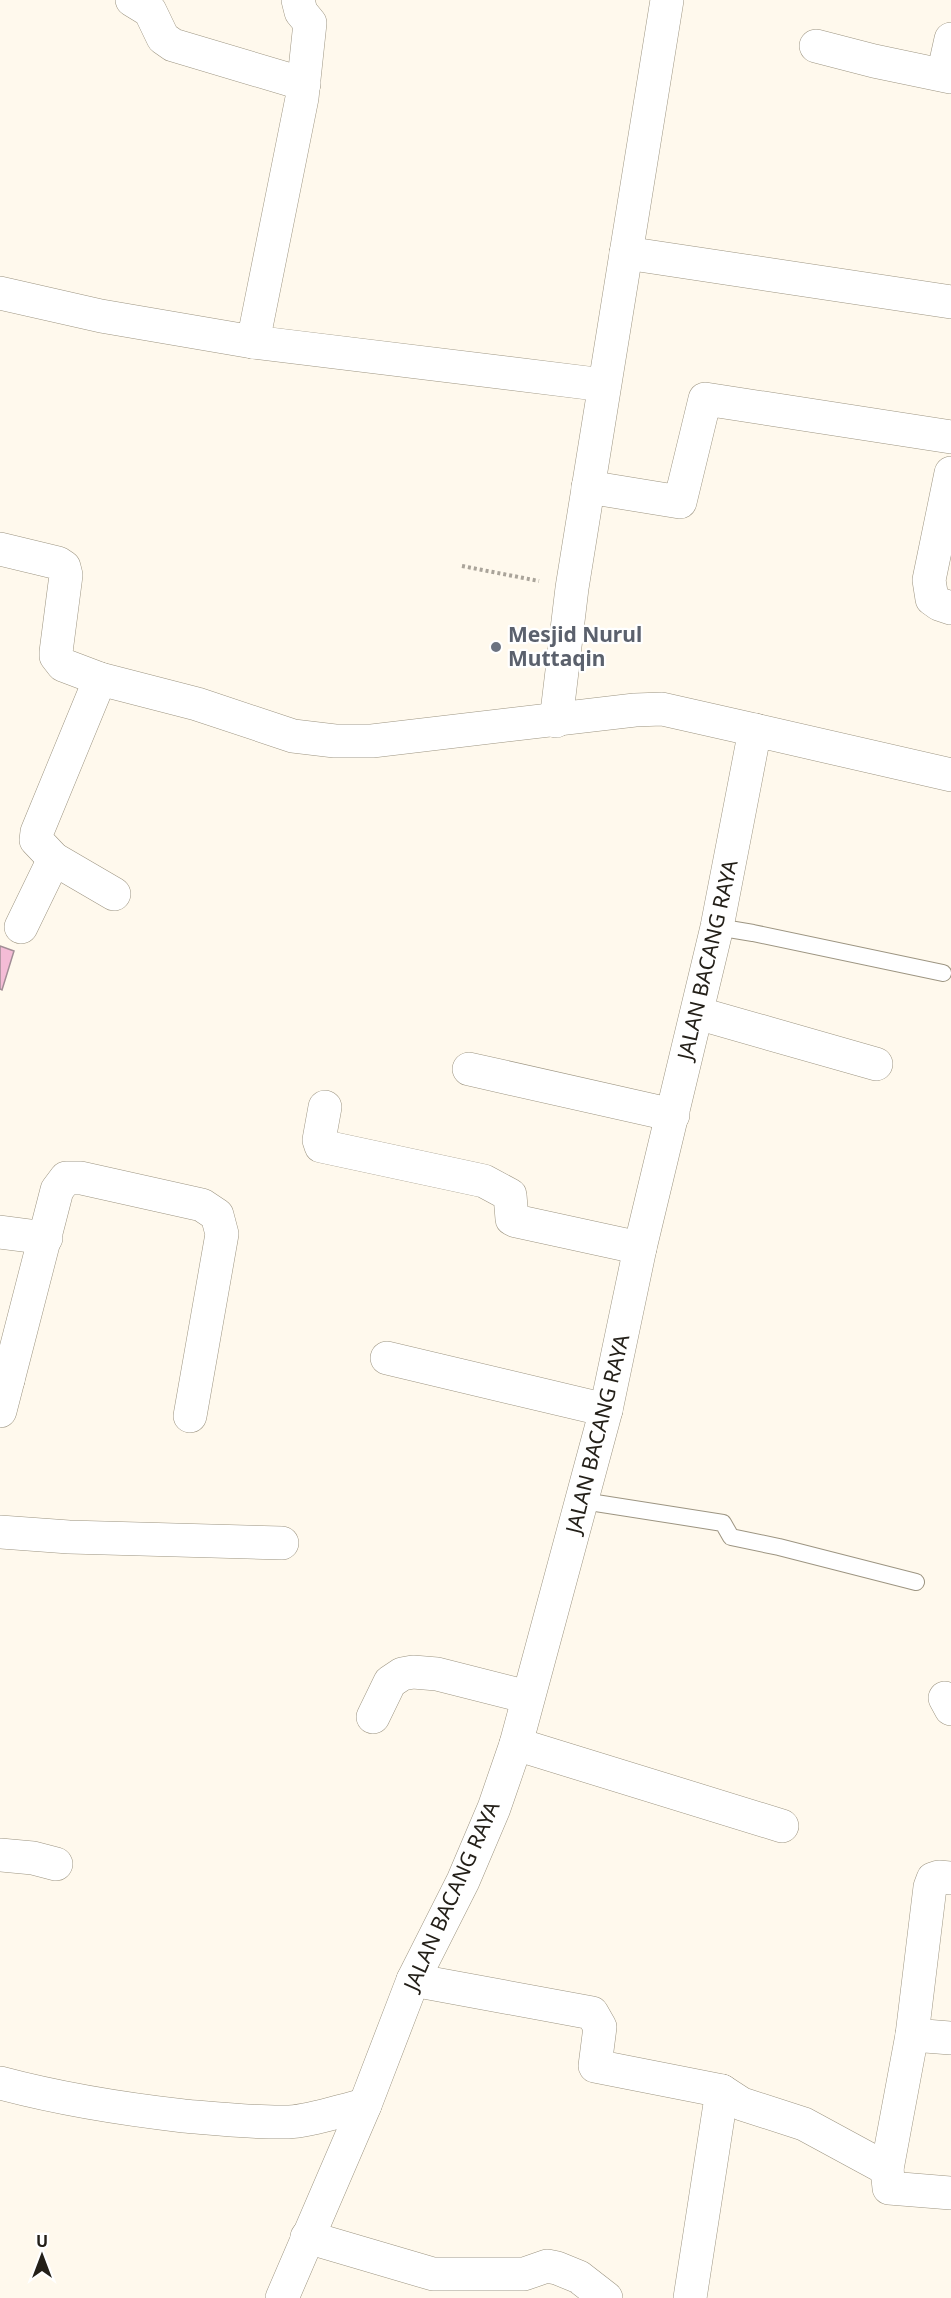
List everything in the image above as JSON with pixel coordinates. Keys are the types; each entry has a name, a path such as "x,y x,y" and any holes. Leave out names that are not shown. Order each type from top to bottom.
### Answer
{"street":[{"path":"132,0 150,11 163,38 172,45 304,84"},
{"path":"253,342 304,84 310,22 301,12 298,0"},
{"path":"556,721 572,588 667,0"},
{"path":"816,46 947,76 951,39"},
{"path":"626,253 951,302"},
{"path":"0,293 101,316 253,342 604,385"},
{"path":"588,487 680,502 705,399 951,437"},
{"path":"951,473 929,580 932,599 951,608"},
{"path":"0,549 58,563 64,567 66,575 56,656 63,665 100,679 197,704 293,736 335,741 372,741 635,710 662,709 951,775"},
{"path":"100,679 37,832 36,840 54,859 114,894"},
{"name":"JALAN BACANG RAYA","path":"282,2298 365,2105 413,1980 463,1881 494,1808 516,1744 606,1410 640,1248 717,927 755,730"},
{"path":"21,927 54,859"},
{"path":"697,1013 876,1064"},
{"path":"470,1069 673,1114"},
{"path":"325,1107 319,1140 321,1146 484,1181 510,1195 512,1218 516,1221 640,1248"},
{"path":"0,1412 4,1379 46,1238 57,1190 66,1178 81,1178 202,1205 217,1215 222,1234 190,1416"},
{"path":"0,1233 46,1238"},
{"path":"387,1358 606,1410"},
{"path":"0,1532 69,1537 282,1544"},
{"path":"373,1717 390,1682 402,1674 413,1672 437,1674 528,1697"},
{"path":"516,1744 782,1826"},
{"path":"0,1855 33,1858 56,1864"},
{"path":"945,1877 933,1879 930,1887 912,2035 887,2169 889,2188 951,2193"},
{"path":"413,1980 592,2013 600,2027 595,2066 722,2091 742,2104 804,2124 887,2169"},
{"path":"912,2035 951,2038"},
{"path":"0,2083 36,2093 145,2112 221,2119 291,2122 365,2105"},
{"path":"690,2298 722,2091"},
{"path":"307,2237 433,2274 524,2274 548,2266 579,2277 606,2298"}],"lane":[{"path":"717,927 943,973"},
{"path":"583,1501 723,1523 731,1537 916,1582"}],"path":[{"path":"462,566 572,588"}],"building":[{"path":"0,946 14,951 2,990 0,989"}],"place":[{"name":"Mesjid Nurul Muttaqin","path":"496,647"}]}
